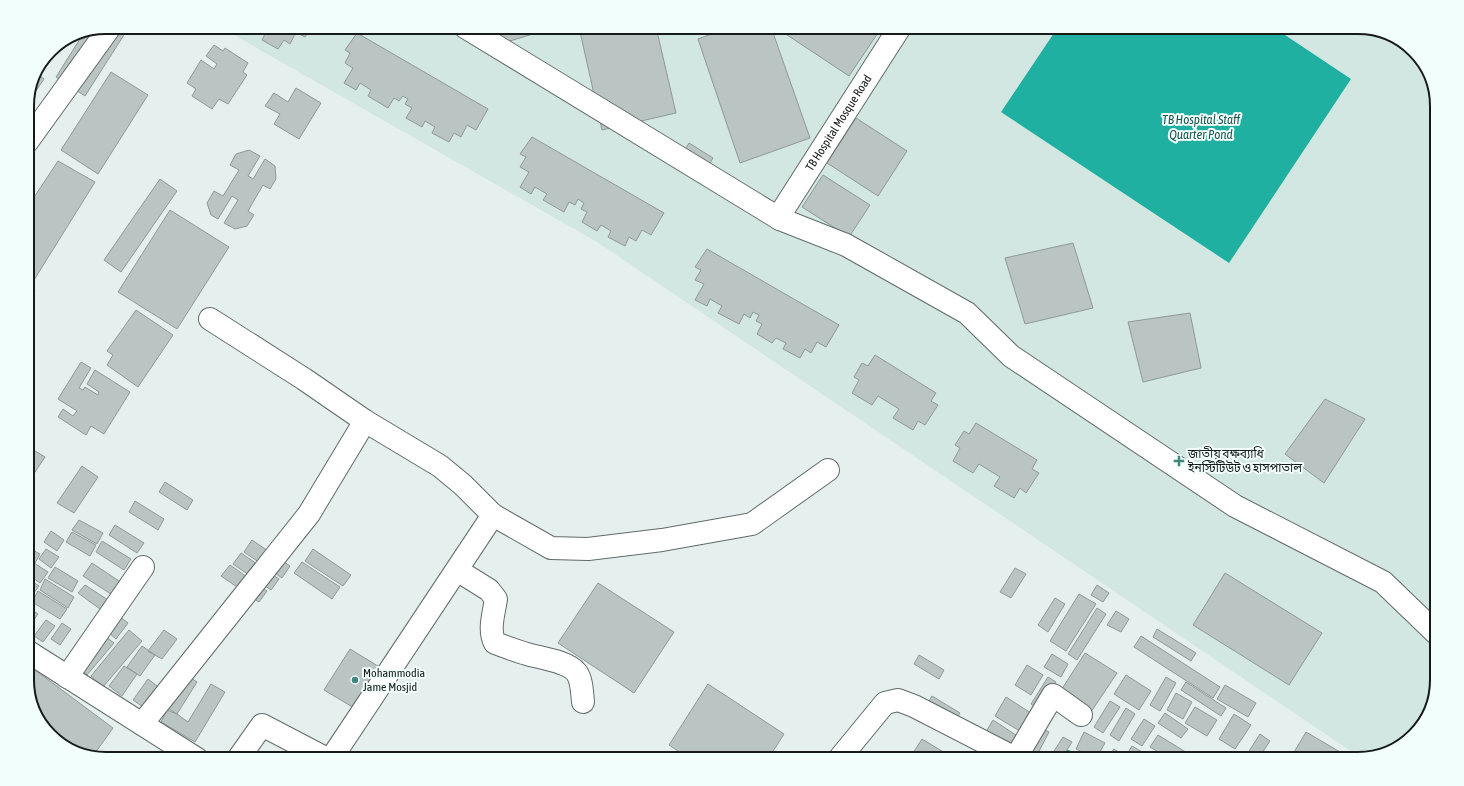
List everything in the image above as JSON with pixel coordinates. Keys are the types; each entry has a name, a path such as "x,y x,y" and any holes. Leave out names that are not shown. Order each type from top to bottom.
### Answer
{"street":[{"path":"34,132 105,34"},
{"path":"476,34 780,219 846,245 967,313 1011,356 1235,506 1383,582 1430,627"},
{"name":"TB Hospital Mosque Road","path":"780,219 781,213 896,34"},
{"path":"210,319 304,379 365,421 440,466 463,485 493,515 551,548 588,549 662,540 752,524 828,470"},
{"path":"142,724 309,514 365,421"},
{"path":"336,752 493,515"},
{"path":"67,677 142,567"},
{"path":"457,570 489,590 496,599 491,629 492,637 495,643 557,662 572,669 577,673 580,680 583,702"},
{"path":"34,656 186,752"},
{"path":"1020,752 1053,695 1081,715"},
{"path":"845,752 885,703 898,700 914,706 1003,752"},
{"path":"243,752 262,725 314,752"}],"shaded area":[{"name":"জাতীয় বক্ষব্যাধি ইনস্টিটিউট ও হাসপাতাল","path":"232,34 1358,34 1377,36 1390,41 1406,52 1418,66 1423,74 1429,92 1430,101 1430,680 1428,699 1423,712 1406,734 1386,747 1377,750 1352,752 597,242"}],"water":[{"name":"TB Hospital Staff Quarter Pond","path":"1053,34 1284,34 1351,79 1229,263 1001,112"}],"building":[{"path":"101,34 125,34 85,96 56,77 80,39"},
{"path":"265,34 295,34 290,44 284,40 278,49 262,40"},
{"path":"300,34 307,34 305,37"},
{"path":"356,34 359,34 488,109 476,130 467,125 461,137 454,133 449,142 432,133 435,127 425,121 422,127 406,118 412,108 405,104 408,99 403,96 399,101 394,98 388,108 368,96 371,90 360,83 356,90 344,83 353,68 345,63 350,53 345,50"},
{"path":"486,34 533,34 490,47"},
{"path":"581,34 658,34 676,113 602,130"},
{"path":"712,34 773,34 810,138 740,163 698,39"},
{"path":"786,34 877,34 849,76"},
{"path":"214,45 223,51 225,48 248,63 243,72 247,75 228,104 219,99 212,109 192,96 196,89 187,83 201,60 214,69 217,64 206,56"},
{"path":"111,72 148,95 98,174 61,150"},
{"path":"40,76 44,79 36,92"},
{"path":"296,88 321,103 299,139 274,124 280,114 265,106 274,93 288,102"},
{"path":"856,118 907,151 878,196 827,163"},
{"path":"532,137 664,213 651,235 642,230 636,241 629,237 625,246 608,237 611,231 601,225 597,231 582,222 587,212 581,209 584,203 578,199 575,205 569,202 564,212 543,200 547,194 535,187 531,194 520,187 529,172 520,167 526,157 520,154"},
{"path":"689,143 713,158 702,176 678,161"},
{"path":"249,150 260,156 248,176 253,179 265,159 275,166 276,179 270,189 263,185 248,211 254,215 247,226 235,229 224,223 238,200 232,196 218,219 211,215 207,203 214,191 223,196 239,170 230,165 236,154"},
{"path":"58,161 95,182 34,280 34,197"},
{"path":"823,175 870,205 849,237 802,207"},
{"path":"160,179 177,191 121,272 104,260"},
{"path":"170,210 229,247 177,329 118,292"},
{"path":"1073,243 1093,308 1025,324 1005,258"},
{"path":"707,249 839,325 826,347 817,342 811,353 805,349 800,358 783,349 786,343 776,338 772,343 757,334 762,324 756,321 759,315 753,312 750,318 744,314 739,324 718,313 722,306 710,299 707,306 695,300 704,284 695,280 701,270 695,267"},
{"path":"136,310 173,335 138,387 107,365 113,355 107,351"},
{"path":"1190,313 1201,368 1143,382 1128,322"},
{"path":"875,355 936,393 931,401 938,405 925,425 918,421 913,430 893,418 899,409 878,396 872,405 852,393 859,380 854,377 862,363 868,366"},
{"path":"81,362 91,368 79,388 83,390 85,387 98,395 99,392 87,384 95,370 130,392 104,434 91,426 86,435 58,417 63,409 73,416 77,411 58,399"},
{"path":"1325,399 1365,419 1324,483 1285,454"},
{"path":"976,423 1037,460 1032,469 1039,473 1026,493 1020,488 1014,498 994,486 1000,477 979,464 973,473 953,461 960,448 955,445 964,431 969,434"},
{"path":"34,450 45,457 34,474"},
{"path":"82,466 98,477 74,513 57,503"},
{"path":"165,482 193,500 187,510 159,492"},
{"path":"135,501 164,519 158,530 129,512"},
{"path":"79,520 103,533 97,544 72,530"},
{"path":"115,525 144,543 137,553 109,535"},
{"path":"51,531 64,540 57,551 44,542"},
{"path":"72,532 96,545 90,556 66,542"},
{"path":"252,540 290,566 282,578 244,552"},
{"path":"102,541 131,559 124,570 96,552"},
{"path":"46,549 59,557 51,568 39,559"},
{"path":"313,549 351,575 343,586 305,561"},
{"path":"34,551 40,554 34,565"},
{"path":"241,553 279,579 271,590 233,564"},
{"path":"302,562 340,587 332,599 294,573"},
{"path":"34,563 48,572 40,583 34,579"},
{"path":"92,563 122,583 114,596 83,576"},
{"path":"230,565 267,591 259,602 221,576"},
{"path":"55,567 78,581 72,592 48,578"},
{"path":"1015,568 1026,574 1011,598 1000,592"},
{"path":"1225,573 1322,633 1289,685 1193,625"},
{"path":"45,579 74,597 68,608 40,590"},
{"path":"34,583 39,586 34,593"},
{"path":"598,583 674,632 634,693 558,643"},
{"path":"85,585 108,600 100,609 78,593"},
{"path":"1097,585 1109,593 1103,602 1091,595"},
{"path":"38,591 67,609 60,619 34,603 34,598"},
{"path":"1079,594 1096,604 1066,651 1050,641"},
{"path":"1055,598 1065,604 1048,632 1038,625"},
{"path":"1097,608 1106,614 1077,660 1068,654"},
{"path":"34,611 38,614 34,619"},
{"path":"1116,611 1129,619 1121,632 1107,625"},
{"path":"119,616 128,623 116,639 108,632"},
{"path":"46,620 55,626 43,642 34,636"},
{"path":"62,623 71,629 60,645 51,639"},
{"path":"1157,629 1196,653 1191,661 1153,637"},
{"path":"129,630 142,641 103,687 91,676"},
{"path":"164,630 177,639 162,659 148,651"},
{"path":"102,634 114,643 87,675 76,665"},
{"path":"1141,636 1220,687 1213,698 1134,647"},
{"path":"142,646 155,655 140,676 127,667"},
{"name":"Mohammodia Jame Mosjid","path":"350,649 386,671 361,712 324,690"},
{"path":"1085,653 1117,673 1089,715 1058,695"},
{"path":"1052,654 1068,664 1061,677 1044,667"},
{"path":"919,655 944,670 939,679 914,664"},
{"path":"1027,665 1043,675 1031,695 1015,685"},
{"path":"124,666 137,674 122,696 109,686"},
{"path":"34,669 113,728 97,751 87,750 66,740 52,728 41,712 35,694"},
{"path":"186,675 197,682 177,714 166,707"},
{"path":"1126,675 1151,691 1139,710 1114,694"},
{"path":"1048,677 1056,682 1040,710 1031,704"},
{"path":"1166,677 1176,683 1160,711 1150,705"},
{"path":"148,679 161,689 146,709 133,700"},
{"path":"1186,682 1226,708 1221,716 1181,690"},
{"path":"211,684 225,692 195,742 161,722 167,710 177,714 188,722"},
{"path":"708,684 784,734 772,752 680,752 669,745"},
{"path":"1225,685 1256,703 1248,717 1217,699"},
{"path":"1176,693 1192,702 1183,719 1167,710"},
{"path":"932,696 960,713 954,723 926,706"},
{"path":"1006,697 1034,715 1023,733 995,716"},
{"path":"1110,701 1120,707 1103,733 1094,727"},
{"path":"1195,707 1217,720 1207,736 1185,723"},
{"path":"1126,708 1135,714 1119,741 1110,735"},
{"path":"1165,713 1188,729 1181,738 1158,723"},
{"path":"1234,714 1251,725 1235,749 1219,739"},
{"path":"1144,719 1155,726 1142,746 1131,739"},
{"path":"993,720 1022,739 1014,752 1007,752 983,737"},
{"path":"1040,727 1049,732 1039,752 1026,752"},
{"path":"1084,732 1105,743 1100,752 1082,752 1076,749"},
{"path":"1306,732 1340,752 1294,752"},
{"path":"1260,734 1270,741 1263,752 1248,752"},
{"path":"1158,735 1186,752 1158,752 1150,747"},
{"path":"1063,737 1072,742 1066,752 1053,752"},
{"path":"922,739 943,752 914,752"},
{"path":"1132,746 1142,752 1128,752"}],"place":[{"name":"জাতীয় বক্ষব্যাধি ইনস্টিটিউট ও হাসপাতাল","path":"1179,461"},
{"name":"Mohammodia Jame Mosjid","path":"355,680"}]}
